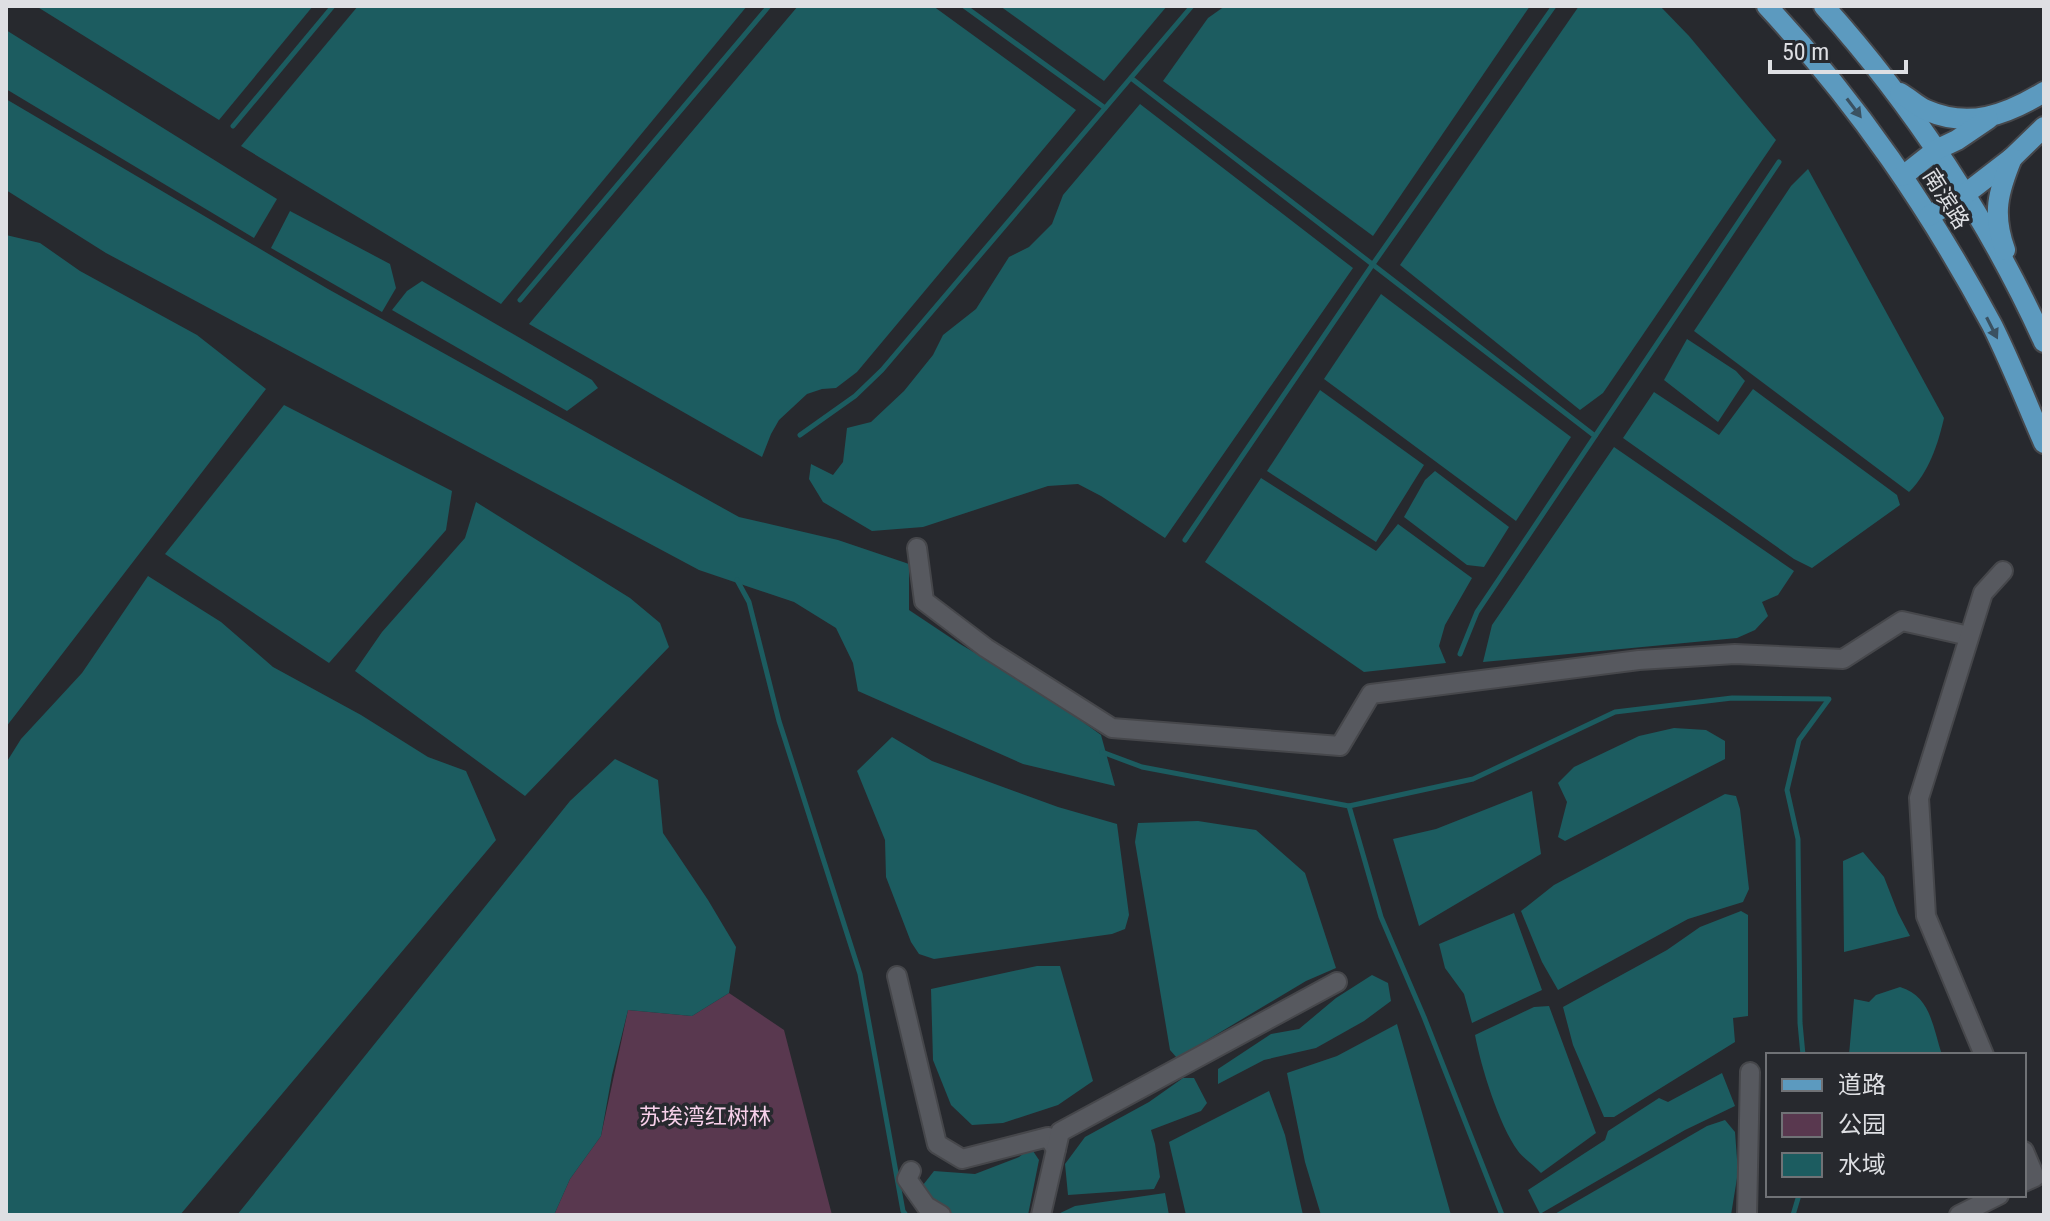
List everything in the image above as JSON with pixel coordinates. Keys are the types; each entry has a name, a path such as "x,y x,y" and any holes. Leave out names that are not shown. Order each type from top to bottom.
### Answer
{"main road":[{"name":"南滨路","path":"1767,6 1847,99 1929,216 1993,329 2044,443"},
{"name":"南滨路","path":"1824,6 1889,85 1936,150 2044,342"},
{"path":"1889,85 1925,110 1979,120 2003,113 2044,92"},
{"path":"1903,176 1936,150 1957,140 1991,116"},
{"path":"1929,216 1964,195 2012,158 2044,127"},
{"path":"2012,158 2000,187 1998,212 2000,237 2020,295"}],"street":[{"path":"917,548 924,601 986,648 1112,728 1340,746 1371,694 1667,658 1735,654 1843,659 1902,621 1969,636"},
{"path":"1983,1053 1926,916 1919,798 1983,593 2003,571"},
{"path":"897,976 937,1144 962,1159 1048,1137 1056,1149"},
{"path":"1041,1215 1060,1132 1337,982"},
{"path":"1747,1215 1750,1072"},
{"path":"2026,1156 2035,1177 2026,1181"},
{"path":"911,1171 907,1179 926,1206 941,1215"},
{"path":"1959,1215 1995,1197"}],"green space":[{"name":"苏埃湾红树林","path":"729,993 784,1030 832,1215 554,1215 570,1179 601,1136 628,1010 692,1016"}],"water":[{"path":"36,6 313,6 219,120"},
{"path":"358,6 747,6 501,304 241,146"},
{"path":"798,6 933,6 1076,110 857,372 836,388 807,394 779,420 762,457 529,324"},
{"path":"1000,6 1167,6 1104,81"},
{"path":"1225,6 1530,6 1373,236 1163,81 1208,18"},
{"path":"1579,6 1660,6 1776,140 1603,393 1580,410 1400,265"},
{"path":"6,30 277,199 254,238 6,89"},
{"path":"6,99 328,289 739,517 838,540 909,564 909,610 1043,693 1101,735 1115,786 1023,764 858,691 853,663 836,628 794,602 699,570 106,253 6,190"},
{"path":"1140,104 1353,268 1165,538 1078,484 1048,486 923,527 872,531 823,502 809,479 811,464 833,475 843,462 847,428 871,422 904,391 933,355 943,335 976,309 1009,257 1029,247 1052,224 1063,195"},
{"path":"1808,169 1944,418 1932,457 1909,492 1694,331 1791,186"},
{"path":"290,211 390,264 396,288 382,312 271,248"},
{"path":"6,235 40,243 80,271 197,335 266,389 6,727"},
{"path":"422,281 592,380 598,388 567,411 392,310 407,291"},
{"path":"1381,294 1571,437 1516,521 1324,379"},
{"path":"1687,339 1736,371 1745,381 1718,422 1664,380"},
{"path":"1753,389 1897,495 1900,505 1812,568 1794,559 1623,438 1654,392 1719,435"},
{"path":"1320,390 1424,465 1376,542 1267,471"},
{"path":"284,405 452,491 446,530 329,663 165,554"},
{"path":"1614,447 1794,571 1778,595 1762,602 1768,616 1755,630 1737,638 1483,662 1492,625"},
{"path":"1435,471 1509,527 1484,567 1467,565 1404,517 1425,480"},
{"path":"1261,478 1376,551 1398,524 1472,578 1445,625 1439,646 1446,663 1364,672 1205,562"},
{"path":"476,502 630,598 660,623 669,647 525,796 355,671 382,632 465,538"},
{"path":"148,576 221,622 273,667 361,715 428,757 466,771 496,840 180,1215 9,1215 6,1212 6,763 21,739 82,673"},
{"path":"1674,728 1706,730 1725,741 1725,759 1565,841 1558,837 1567,802 1558,783 1574,767 1639,736"},
{"path":"892,737 932,761 1058,807 1117,824 1129,915 1125,929 1112,934 934,959 919,954 911,942 886,877 885,840 857,771"},
{"path":"615,759 658,780 663,833 736,947 729,993 692,1016 628,1010 601,1136 570,1179 554,1215 237,1215 570,801"},
{"path":"1532,791 1541,854 1419,926 1393,839 1436,829"},
{"path":"1725,794 1736,796 1740,809 1749,889 1743,902 1688,919 1558,990 1542,962 1521,911 1554,885"},
{"path":"1198,821 1256,830 1305,873 1336,968 1306,981 1177,1058 1170,1050 1135,842 1138,823"},
{"path":"1863,852 1884,877 1910,936 1844,952 1843,861"},
{"path":"1741,911 1748,915 1748,1016 1733,1018 1735,1042 1614,1117 1604,1117 1573,1045 1563,1007 1667,950 1700,927"},
{"path":"1514,913 1542,990 1472,1023 1464,994 1445,968 1439,944"},
{"path":"1037,966 1060,966 1093,1081 1058,1105 1003,1123 972,1125 951,1105 933,1060 931,989"},
{"path":"1372,975 1388,983 1391,1001 1364,1021 1316,1048 1264,1060 1218,1084 1218,1069 1271,1034 1299,1029 1336,998"},
{"path":"1900,987 1918,998 1929,1014 1941,1053 1849,1053 1854,999 1869,1002 1876,995"},
{"path":"1549,1006 1596,1133 1541,1173 1518,1151 1504,1126 1486,1079 1475,1035 1534,1007"},
{"path":"1397,1024 1451,1215 1321,1215 1305,1162 1287,1073 1337,1056"},
{"path":"1722,1073 1735,1106 1685,1130 1540,1214 1528,1190 1605,1140 1608,1131 1659,1098 1668,1102"},
{"path":"1183,1078 1194,1078 1207,1103 1201,1111 1151,1130 1160,1177 1154,1189 1068,1195 1065,1164 1085,1137 1149,1102"},
{"path":"1269,1091 1285,1135 1303,1215 1186,1215 1169,1142"},
{"path":"1725,1120 1735,1132 1738,1172 1731,1215 1553,1215 1707,1126"},
{"path":"1031,1148 1039,1160 1028,1215 952,1215 934,1203 923,1185 934,1171 975,1174 1019,1157"},
{"path":"1165,1193 1169,1215 1056,1215 1075,1206"}],"waterway":[{"path":"233,126 333,6"},
{"path":"520,300 769,6"},
{"path":"964,6 1105,108"},
{"path":"800,435 855,396 882,370 1192,6"},
{"path":"1185,540 1554,6"},
{"path":"1131,78 1595,436"},
{"path":"1460,654 1477,612 1779,162"},
{"path":"737,580 749,602 779,721 860,974 906,1215"},
{"path":"1349,806 1473,779 1615,712 1732,698 1829,699 1799,740 1787,790 1798,839 1803,1053"},
{"path":"1102,752 1142,767 1349,806 1381,917 1502,1215"},
{"path":"1793,1215 1798,1197"}]}
